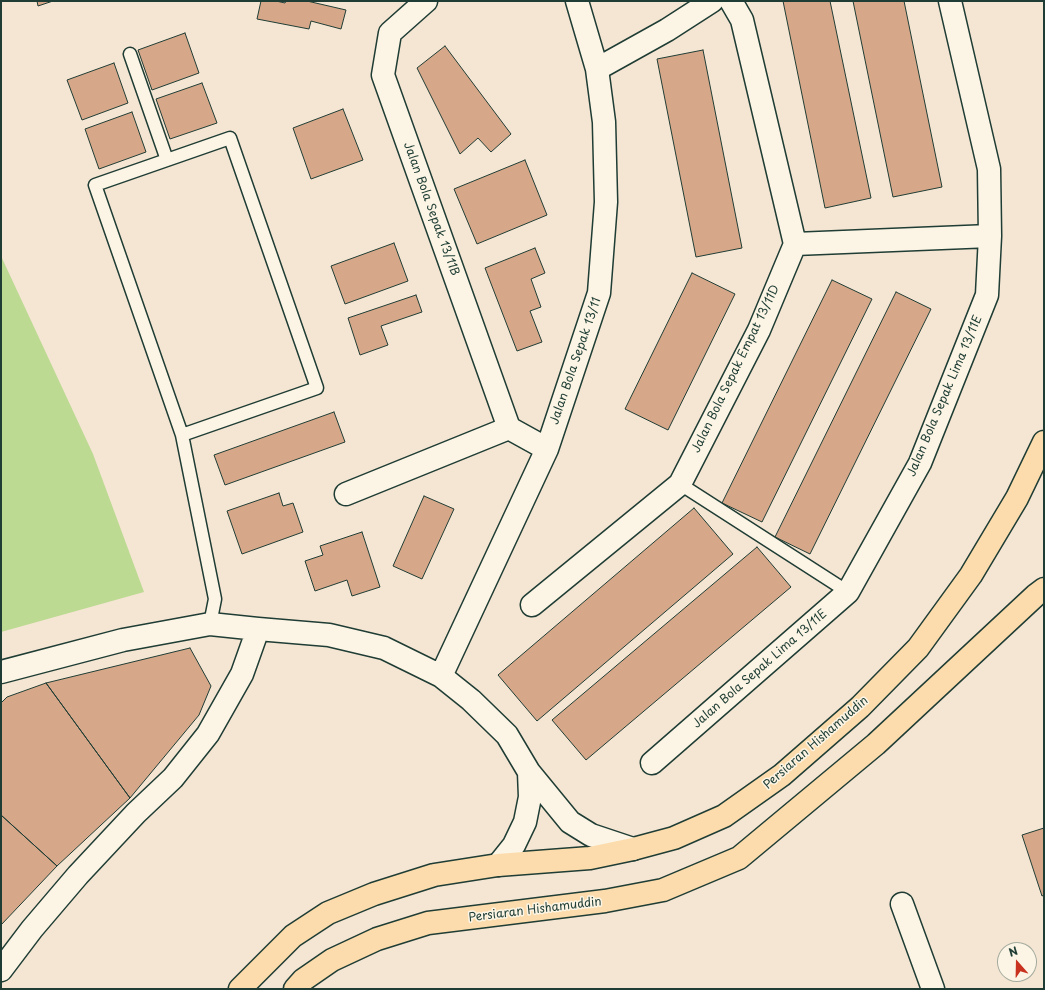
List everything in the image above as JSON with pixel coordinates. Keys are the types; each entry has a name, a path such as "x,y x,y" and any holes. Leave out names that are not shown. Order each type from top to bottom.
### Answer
{"main road":[{"name":"Persiaran Hishamuddin","path":"240,989 293,936 328,913 374,894 434,875 498,865 590,858 633,849 674,838 724,816 782,775 860,707 918,648 971,575 1016,498 1044,442"},
{"name":"Persiaran Hishamuddin","path":"295,989 304,980 332,960 376,939 428,923 605,901 663,890 739,858 876,744 1044,589"}],"street":[{"name":"Jalan Bola Sepak 13/11B","path":"426,1 390,33 383,75 509,428"},
{"name":"Jalan Bola Sepak 13/11","path":"442,676 546,449 599,293 606,202 604,122 597,69 577,1"},
{"path":"597,69 667,30 712,1"},
{"path":"731,1 742,20 795,244 990,236"},
{"name":"Jalan Bola Sepak Lima 13/11E","path":"652,763 848,592 920,463 987,295 990,236 988,169 950,1"},
{"name":"Jalan Bola Sepak Empat 13/11D","path":"532,605 680,484 758,330 795,244"},
{"path":"346,494 509,428 546,449"},
{"path":"1,672 123,640 210,624 329,635 384,648 442,676 471,700 507,735 529,772 570,822 591,835 633,849"},
{"path":"1,970 32,929 78,875 136,813 172,778 208,734 242,674 258,629"},
{"path":"498,865 514,845 525,822 530,797 529,772"},
{"path":"902,904 933,989"}],"lane":[{"path":"130,54 167,160"},
{"path":"182,435 317,388 230,138 95,184 182,435 216,599 210,624"},
{"path":"680,484 848,592"}],"green space":[{"path":"1,256 93,454 144,592 1,632"}],"building":[{"path":"37,1 53,1 38,6"},
{"path":"261,1 276,1 285,3 286,1 307,1 346,10 341,29 311,21 309,29 257,19"},
{"path":"783,1 830,1 871,198 825,208"},
{"path":"853,1 904,1 942,187 893,197"},
{"path":"185,33 199,73 152,90 138,50"},
{"path":"445,46 511,134 491,152 478,138 460,154 417,68"},
{"path":"703,50 742,248 696,257 657,59"},
{"path":"114,63 128,103 82,120 67,80"},
{"path":"202,83 217,123 170,139 156,99"},
{"path":"343,109 363,160 311,179 293,128"},
{"path":"132,112 146,152 99,169 85,129"},
{"path":"525,160 547,215 477,244 454,189"},
{"path":"394,243 408,281 345,304 331,266"},
{"path":"535,248 545,273 531,279 541,307 530,311 542,342 517,351 485,268"},
{"path":"692,273 735,294 668,430 625,409"},
{"path":"832,280 872,299 762,522 722,503"},
{"path":"896,292 931,309 810,554 775,537"},
{"path":"416,295 422,312 381,326 388,345 360,355 348,318"},
{"path":"334,412 345,442 225,485 214,455"},
{"path":"279,493 283,506 293,503 303,532 242,554 227,511"},
{"path":"424,496 454,509 422,579 393,566"},
{"path":"694,508 733,554 537,721 498,675"},
{"path":"362,532 380,587 352,596 347,580 315,591 305,561 323,555 320,546"},
{"path":"757,547 791,587 586,760 552,720"},
{"path":"190,648 211,686 199,715 130,798 46,683"},
{"path":"46,683 130,798 57,866 1,815 1,703 7,697"},
{"path":"1,815 57,866 1,925"},
{"path":"1044,828 1044,895 1042,896 1022,835"}]}
